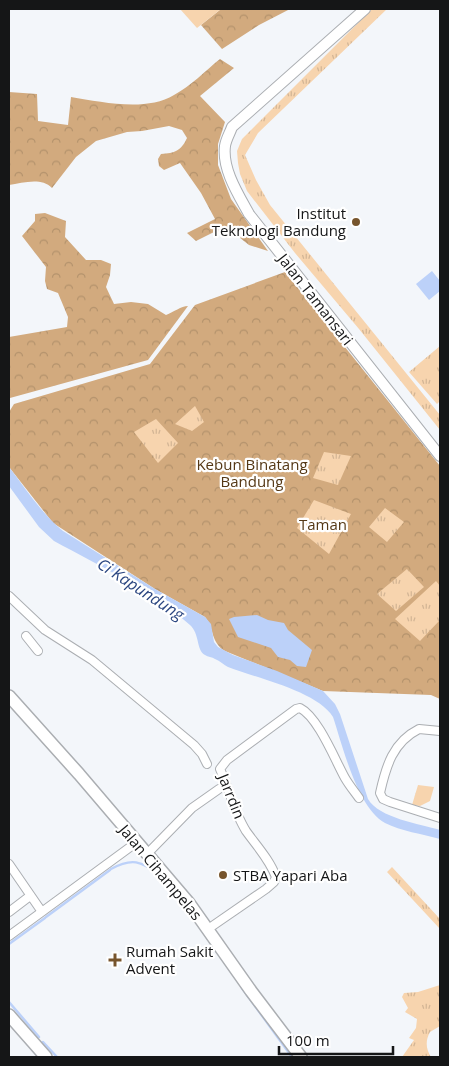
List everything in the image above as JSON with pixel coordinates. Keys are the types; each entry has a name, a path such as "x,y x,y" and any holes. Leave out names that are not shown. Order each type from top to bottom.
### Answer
{"main road":[{"name":"Jalan Tamansari","path":"365,9 232,127 226,144 225,158 234,188 249,214 440,456"},
{"name":"Jalan Cihampelas","path":"9,696 138,842 208,929 251,991 301,1057"},
{"path":"9,1015 46,1057"}],"street":[{"path":"9,596 45,630 92,660 194,745 202,754 206,764"},
{"path":"33,642 45,630"},
{"path":"26,636 38,650"},
{"name":"Jarrdin","path":"208,929 266,889 274,882 276,877 245,829 227,791 225,780 220,770 224,762 296,709 300,708 308,714 332,749 345,778 358,798"},
{"path":"440,731 419,729 404,738 390,756 386,765 380,793 383,799 390,802 440,818"},
{"path":"147,854 192,808 219,789"},
{"path":"9,936 138,842"},
{"path":"9,864 42,912"},
{"path":"9,912 30,896"}],"green space":[{"path":"180,9 221,9 197,28"},
{"path":"221,9 290,9 259,25 222,49 201,25"},
{"path":"372,9 387,9 258,133 245,155 270,205 440,415 440,430 295,253 247,191 238,163 237,151 242,139"},
{"path":"220,59 234,68 200,96 225,122 218,144 218,165 231,199 268,251 249,245 230,230 214,232 196,241 187,233 215,219 201,193 180,163 164,170 159,166 158,159 161,154 177,150 187,138 182,130 169,126 127,132 96,141 76,157 52,188 37,182 9,185 9,92 37,94 38,121 68,125 71,97 124,104 150,103 163,100 186,87"},
{"path":"45,213 66,221 65,237 86,260 101,260 111,264 106,287 114,304 131,302 148,304 166,315 188,306 148,360 10,398 9,401 9,337 67,327 68,317 58,293 47,289 45,281 46,267 22,236 35,221 35,214"},
{"name":"Kebun Binatang Bandung","path":"285,272 440,466 440,699 431,695 323,691 225,651 217,644 205,617 155,589 53,523 9,467 9,412 14,404 150,364 195,305"},
{"path":"440,346 440,401 437,404 409,372"},
{"path":"195,406 204,422 192,431 175,424"},
{"path":"156,419 178,443 158,463 134,432"},
{"path":"324,452 351,456 338,485 313,478"},
{"name":"Taman","path":"314,500 351,514 329,554 297,528"},
{"path":"385,508 404,522 387,542 369,527"},
{"path":"407,569 424,587 396,611 377,594"},
{"path":"436,581 440,586 440,620 420,641 395,619"},
{"path":"418,785 434,787 430,801 420,806 412,805"},
{"path":"392,867 440,919 440,929 387,872"},
{"path":"440,985 440,1026 430,1032 427,1042 427,1048 431,1057 402,1057 414,1040 409,1038 416,1028 417,1019 405,1012 408,1008 402,997 404,993 418,992"}],"water":[{"path":"432,271 440,281 440,291 429,300 416,284"},
{"name":"Ci Kapundung","path":"9,467 41,509 63,531 155,589 205,617 211,624 214,642 218,647 233,655 323,691 335,704 340,714 368,799 373,806 390,816 440,830 440,839 391,826 375,815 366,804 359,790 346,760 333,717 325,708 314,700 285,686 228,667 205,655 200,649 193,629 175,612 124,579 54,541 39,527 9,486"},
{"path":"257,615 268,620 284,623 288,630 312,650 306,667 297,666 290,660 278,657 271,648 238,637 229,619"}],"waterway":[{"path":"111,869 125,863 136,862 159,876"},
{"path":"46,917 110,870"},
{"path":"164,882 195,920"},
{"path":"9,944 45,918"},
{"path":"242,988 292,1057"},
{"path":"9,1002 39,1037"},
{"path":"43,1042 57,1057"}],"place":[{"name":"Institut Teknologi Bandung","path":"356,222"},
{"name":"STBA Yapari Aba","path":"223,875"},
{"name":"Rumah Sakit Advent","path":"115,960"}]}
